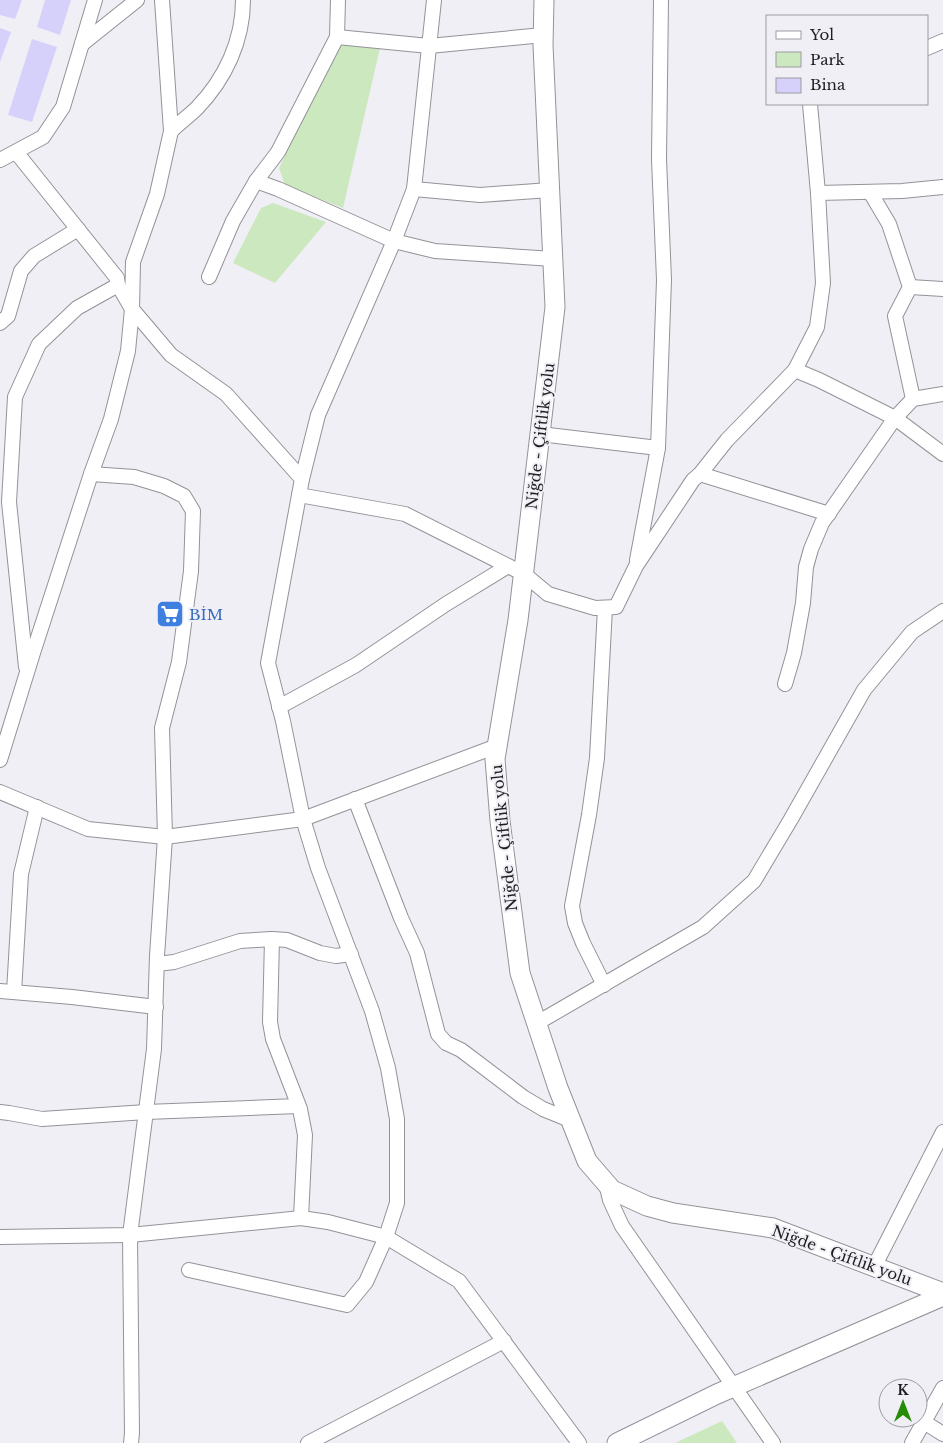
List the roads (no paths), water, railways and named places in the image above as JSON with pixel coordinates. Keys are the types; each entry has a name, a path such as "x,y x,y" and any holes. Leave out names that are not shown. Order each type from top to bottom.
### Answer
{"main road":[{"name":"Niğde - Çiftlik yolu","path":"544,0 555,306 540,434 516,570 518,620 495,759 500,821 520,973 558,1088 587,1161 612,1190 647,1206 673,1213 773,1228 943,1294"},
{"path":"646,1443 736,1392 943,1294"},
{"path":"617,1443 736,1392 943,1309"}],"street":[{"path":"0,160 43,137 63,107 95,0"},
{"path":"82,44 137,0"},
{"path":"0,760 92,474 112,419 128,352 132,309 133,262 157,194 171,131 162,0"},
{"path":"171,131 198,107 222,77 236,49 242,26 244,0"},
{"path":"209,277 232,221 256,181 278,152 336,37 338,0"},
{"path":"189,1270 347,1305 366,1282 386,1237 397,1203 397,1119 388,1068 372,1011 318,868 303,819 268,663 302,479 318,415 394,240 414,189 434,0"},
{"path":"636,566 658,448 664,280 659,159 661,0"},
{"path":"336,37 429,46 544,35"},
{"path":"928,48 942,44"},
{"path":"299,495 405,514 516,570 548,594 594,608 616,607 636,566 694,480 727,440 795,370 817,327 823,283 818,193 810,105"},
{"path":"16,152 117,278 118,285 132,309 171,355 226,394 302,479"},
{"path":"256,181 394,240 436,251 553,259"},
{"path":"818,193 902,191 943,187"},
{"path":"414,189 480,195 550,190"},
{"path":"870,192 890,224 910,287 895,316 913,399"},
{"path":"0,324 8,316 21,271 34,256 78,229"},
{"path":"27,673 9,502 15,397 39,344 77,308 118,285"},
{"path":"910,287 943,289"},
{"path":"795,370 895,418 943,454"},
{"path":"785,684 794,653 803,603 806,567 817,534 895,418 913,399 943,394"},
{"path":"540,434 658,448"},
{"path":"92,474 134,478 164,486 184,496 193,511 191,571 179,662 162,728 164,837 154,1049 130,1235 132,1423 130,1443"},
{"path":"700,474 829,514"},
{"path":"279,707 356,666 446,604 516,570"},
{"path":"604,985 575,923 572,906 589,815 597,758 605,608"},
{"path":"537,1023 702,927 754,881 864,690 912,632 943,611"},
{"path":"0,792 88,829 164,837 303,819 498,746"},
{"path":"355,799 400,918 417,953 438,1034 446,1043 461,1050 543,1110 570,1120"},
{"path":"37,807 21,874 7,992 72,997 156,1007"},
{"path":"157,964 174,962 240,941 272,939 287,940 320,953 336,956 351,954"},
{"path":"272,939 270,1022 273,1039 298,1106 305,1135 301,1218"},
{"path":"0,1112 42,1119 146,1112 298,1106"},
{"path":"874,1267 943,1132"},
{"path":"606,1183 610,1200 622,1226 773,1443"},
{"path":"0,1237 130,1235 301,1218 328,1222 386,1237 459,1281 578,1443"},
{"path":"308,1443 504,1341"},
{"path":"928,1415 943,1388"},
{"path":"928,1425 943,1434"},
{"path":"912,1443 921,1428"}],"place":[{"name":"BİM","path":"170,614"}]}
